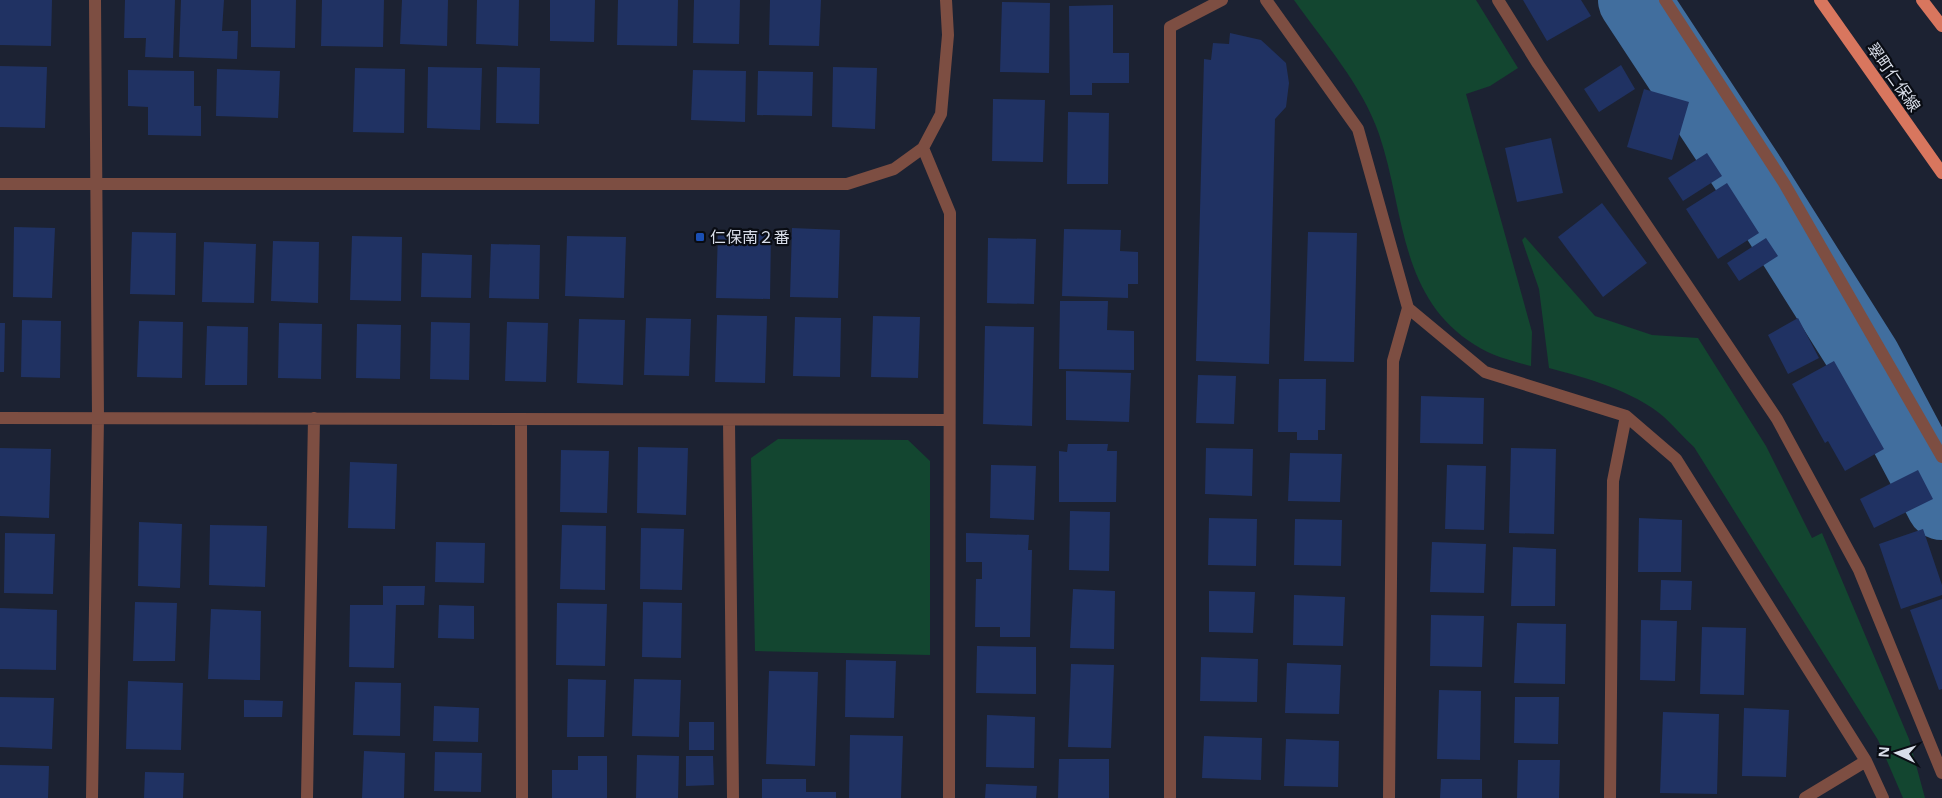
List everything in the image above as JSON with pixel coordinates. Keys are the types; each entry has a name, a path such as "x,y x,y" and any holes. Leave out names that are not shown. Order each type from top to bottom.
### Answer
{"main road":[{"name":"翠町仁保線","path":"1820,0 1942,174"},
{"path":"1922,0 1942,26"}],"street":[{"path":"92,798 98,418 95,0"},
{"path":"0,184 847,184 894,169 923,148 941,114 948,34 946,0"},
{"path":"1170,798 1170,27 1222,0"},
{"path":"1266,0 1358,129 1408,308 1393,361 1389,798"},
{"path":"1498,0 1538,64 1777,419 1859,570 1942,774"},
{"path":"1665,0 1784,183 1942,458"},
{"path":"923,148 950,213 949,798"},
{"path":"1408,308 1485,372 1626,416 1676,459 1866,761 1883,798"},
{"path":"1610,798 1613,481 1626,416"},
{"path":"0,418 949,420"},
{"path":"306,798 314,418"},
{"path":"521,420 522,798"},
{"path":"728,421 733,798"},
{"path":"1805,798 1866,761"}],"green space":[{"path":"1294,0 1476,0 1518,68 1490,86 1466,94 1532,332 1531,366 1495,355 1475,345 1450,325 1431,302 1418,277 1408,250 1387,163 1372,116 1353,81"},
{"path":"1525,237 1595,316 1652,335 1698,338 1766,446 1812,538 1822,533 1909,739 1925,798 1903,798 1878,740 1694,447 1664,417 1639,400 1610,386 1549,368 1539,289 1522,240"},
{"path":"778,439 908,440 930,461 930,655 755,651 751,458"}],"building":[{"path":"0,0 52,0 51,46 0,45"},
{"path":"125,0 175,0 173,58 145,57 146,38 124,38"},
{"path":"181,0 224,0 222,31 238,31 237,59 179,57"},
{"path":"251,0 296,0 295,48 251,47"},
{"path":"322,0 384,0 383,47 321,46"},
{"path":"402,0 448,0 447,46 400,44"},
{"path":"477,0 519,0 518,46 476,44"},
{"path":"550,0 595,0 594,42 550,41"},
{"path":"618,0 678,0 677,46 617,45"},
{"path":"694,0 740,0 739,44 693,43"},
{"path":"770,0 821,0 819,46 769,45"},
{"path":"1523,0 1581,0 1591,16 1547,41"},
{"path":"1002,2 1050,3 1049,73 1000,72"},
{"path":"1113,5 1113,53 1129,53 1129,83 1092,83 1092,95 1070,95 1069,6"},
{"path":"1230,33 1261,40 1286,63 1289,83 1286,107 1275,119 1269,364 1196,361 1204,59 1211,60 1213,43 1229,44"},
{"path":"1621,65 1635,89 1599,112 1584,89"},
{"path":"0,66 47,67 45,128 0,127"},
{"path":"428,67 482,68 480,130 427,128"},
{"path":"497,67 540,68 539,124 496,123"},
{"path":"833,67 877,68 875,129 832,127"},
{"path":"355,68 405,69 404,133 353,132"},
{"path":"217,69 280,71 278,118 216,116"},
{"path":"128,70 194,71 194,106 201,106 201,136 148,135 148,107 128,106"},
{"path":"693,70 746,71 745,122 691,120"},
{"path":"758,71 813,72 812,116 757,115"},
{"path":"1644,89 1689,102 1672,160 1627,147"},
{"path":"993,99 1045,100 1043,162 992,161"},
{"path":"1068,112 1109,113 1108,184 1067,184"},
{"path":"1551,138 1563,193 1517,202 1505,148"},
{"path":"1707,153 1722,176 1683,201 1668,178"},
{"path":"1727,183 1759,233 1718,259 1686,209"},
{"path":"1602,203 1647,263 1603,297 1558,237"},
{"path":"14,227 55,228 52,298 13,297"},
{"path":"792,228 840,230 838,298 790,297"},
{"path":"1064,229 1121,230 1120,251 1138,252 1138,284 1128,284 1128,298 1062,296"},
{"path":"718,231 771,233 770,299 716,298"},
{"path":"132,232 176,233 175,295 130,294"},
{"path":"1308,232 1357,233 1354,362 1304,361"},
{"path":"352,236 402,237 401,301 350,300"},
{"path":"567,236 626,237 624,298 565,296"},
{"path":"988,238 1036,239 1034,304 987,303"},
{"path":"1766,238 1778,256 1739,281 1727,263"},
{"path":"273,241 319,242 318,303 271,301"},
{"path":"204,242 256,244 254,303 202,302"},
{"path":"491,244 540,245 539,299 489,298"},
{"path":"422,253 472,255 471,298 421,297"},
{"path":"1060,301 1108,301 1107,330 1134,331 1134,370 1059,369"},
{"path":"717,315 767,316 765,383 715,382"},
{"path":"873,316 920,317 918,378 871,377"},
{"path":"795,317 841,318 840,377 793,376"},
{"path":"646,318 691,319 689,376 644,375"},
{"path":"1798,318 1819,358 1788,374 1768,335"},
{"path":"579,319 625,320 623,385 577,383"},
{"path":"22,320 61,321 60,378 21,377"},
{"path":"139,321 183,322 182,378 137,377"},
{"path":"431,322 470,323 469,380 430,379"},
{"path":"507,322 548,323 546,382 505,381"},
{"path":"0,323 5,323 4,372 0,372"},
{"path":"279,323 322,324 321,379 278,378"},
{"path":"357,324 401,325 400,379 356,378"},
{"path":"207,326 248,327 247,385 205,385"},
{"path":"985,326 1034,327 1032,426 983,424"},
{"path":"1834,361 1884,449 1845,471 1828,441 1825,443 1792,384"},
{"path":"1066,371 1131,373 1129,422 1066,420"},
{"path":"1198,375 1236,376 1234,424 1196,423"},
{"path":"1279,379 1326,379 1325,430 1318,430 1318,440 1297,440 1297,432 1278,432"},
{"path":"1421,396 1484,398 1483,444 1420,443"},
{"path":"1068,444 1108,444 1107,451 1117,451 1116,502 1059,502 1059,451 1067,452"},
{"path":"638,447 688,448 686,515 637,513"},
{"path":"0,448 51,449 49,518 0,516"},
{"path":"1206,448 1253,449 1252,496 1205,494"},
{"path":"1511,448 1556,449 1554,534 1509,533"},
{"path":"561,450 609,451 607,513 560,512"},
{"path":"1290,453 1342,454 1340,502 1288,501"},
{"path":"350,462 397,464 395,529 348,528"},
{"path":"991,465 1036,466 1034,520 990,518"},
{"path":"1447,465 1486,466 1484,530 1445,529"},
{"path":"1918,470 1933,499 1874,528 1860,499"},
{"path":"1070,511 1110,512 1109,571 1069,570"},
{"path":"1209,518 1257,519 1256,566 1208,565"},
{"path":"1639,518 1682,520 1681,572 1638,572"},
{"path":"1295,519 1342,520 1341,566 1294,565"},
{"path":"139,522 182,524 180,588 138,586"},
{"path":"210,525 267,526 265,587 209,585"},
{"path":"562,525 606,526 605,590 560,589"},
{"path":"641,528 684,529 682,590 640,589"},
{"path":"1923,529 1942,585 1942,595 1901,609 1879,544"},
{"path":"5,533 55,534 53,594 4,593"},
{"path":"966,533 1029,535 1028,550 1032,550 1030,637 1000,637 1000,627 975,627 976,579 982,579 982,562 966,562"},
{"path":"436,542 485,543 484,583 435,582"},
{"path":"1432,542 1486,544 1484,593 1430,592"},
{"path":"1513,547 1556,549 1555,606 1511,606"},
{"path":"1661,580 1692,581 1691,610 1660,610"},
{"path":"383,586 425,586 424,605 396,605 394,668 349,667 350,605 383,605"},
{"path":"1073,589 1115,591 1114,649 1070,648"},
{"path":"1209,591 1255,592 1253,633 1209,632"},
{"path":"1294,595 1345,597 1343,646 1293,645"},
{"path":"1942,599 1942,689 1939,690 1910,610"},
{"path":"135,602 177,603 175,661 133,661"},
{"path":"643,602 682,603 681,658 642,657"},
{"path":"557,603 607,604 605,666 556,665"},
{"path":"439,605 474,606 474,639 438,638"},
{"path":"0,608 57,610 56,670 0,669"},
{"path":"211,609 261,611 260,680 208,679"},
{"path":"1431,615 1484,616 1482,667 1430,666"},
{"path":"1641,620 1677,621 1675,681 1640,680"},
{"path":"1517,623 1566,624 1565,684 1514,683"},
{"path":"1702,627 1746,628 1744,695 1700,694"},
{"path":"977,646 1036,647 1036,694 976,693"},
{"path":"1201,657 1258,659 1257,702 1200,701"},
{"path":"846,660 896,661 894,718 845,717"},
{"path":"1287,663 1341,665 1339,714 1285,713"},
{"path":"1071,664 1114,665 1111,748 1068,747"},
{"path":"769,671 818,672 815,766 766,764"},
{"path":"568,679 606,680 604,737 567,737"},
{"path":"634,679 681,680 679,737 632,736"},
{"path":"128,681 183,683 181,750 126,749"},
{"path":"355,682 401,683 400,736 353,735"},
{"path":"1439,690 1481,691 1480,760 1437,759"},
{"path":"0,697 54,698 52,749 0,747"},
{"path":"1515,697 1559,697 1558,744 1514,743"},
{"path":"244,700 283,701 282,717 244,717"},
{"path":"434,706 479,708 478,742 433,741"},
{"path":"1744,708 1789,710 1786,777 1742,776"},
{"path":"1663,712 1719,714 1717,794 1660,793"},
{"path":"987,715 1035,717 1034,768 986,767"},
{"path":"689,722 714,722 714,750 689,750"},
{"path":"850,735 903,736 901,798 849,798"},
{"path":"1204,736 1262,738 1261,780 1202,778"},
{"path":"1286,739 1339,741 1338,787 1284,786"},
{"path":"364,751 405,753 404,798 362,798"},
{"path":"435,752 482,753 481,792 434,791"},
{"path":"637,755 679,756 678,798 636,798"},
{"path":"578,756 607,756 607,798 552,798 552,770 578,770"},
{"path":"686,756 713,756 714,785 686,786"},
{"path":"1059,759 1109,759 1109,798 1058,798"},
{"path":"1518,760 1560,760 1559,798 1517,798"},
{"path":"0,765 49,766 48,798 0,798"},
{"path":"145,772 184,773 183,798 144,798"},
{"path":"762,779 806,779 806,792 836,792 836,798 762,798"},
{"path":"1441,779 1482,779 1482,798 1440,798"},
{"path":"986,784 1037,786 1036,798 985,798"}],"waterway":[{"path":"1634,0 1751,178 1865,359 1942,504"}],"place":[{"name":"仁保南２番","path":"700,237"}]}
